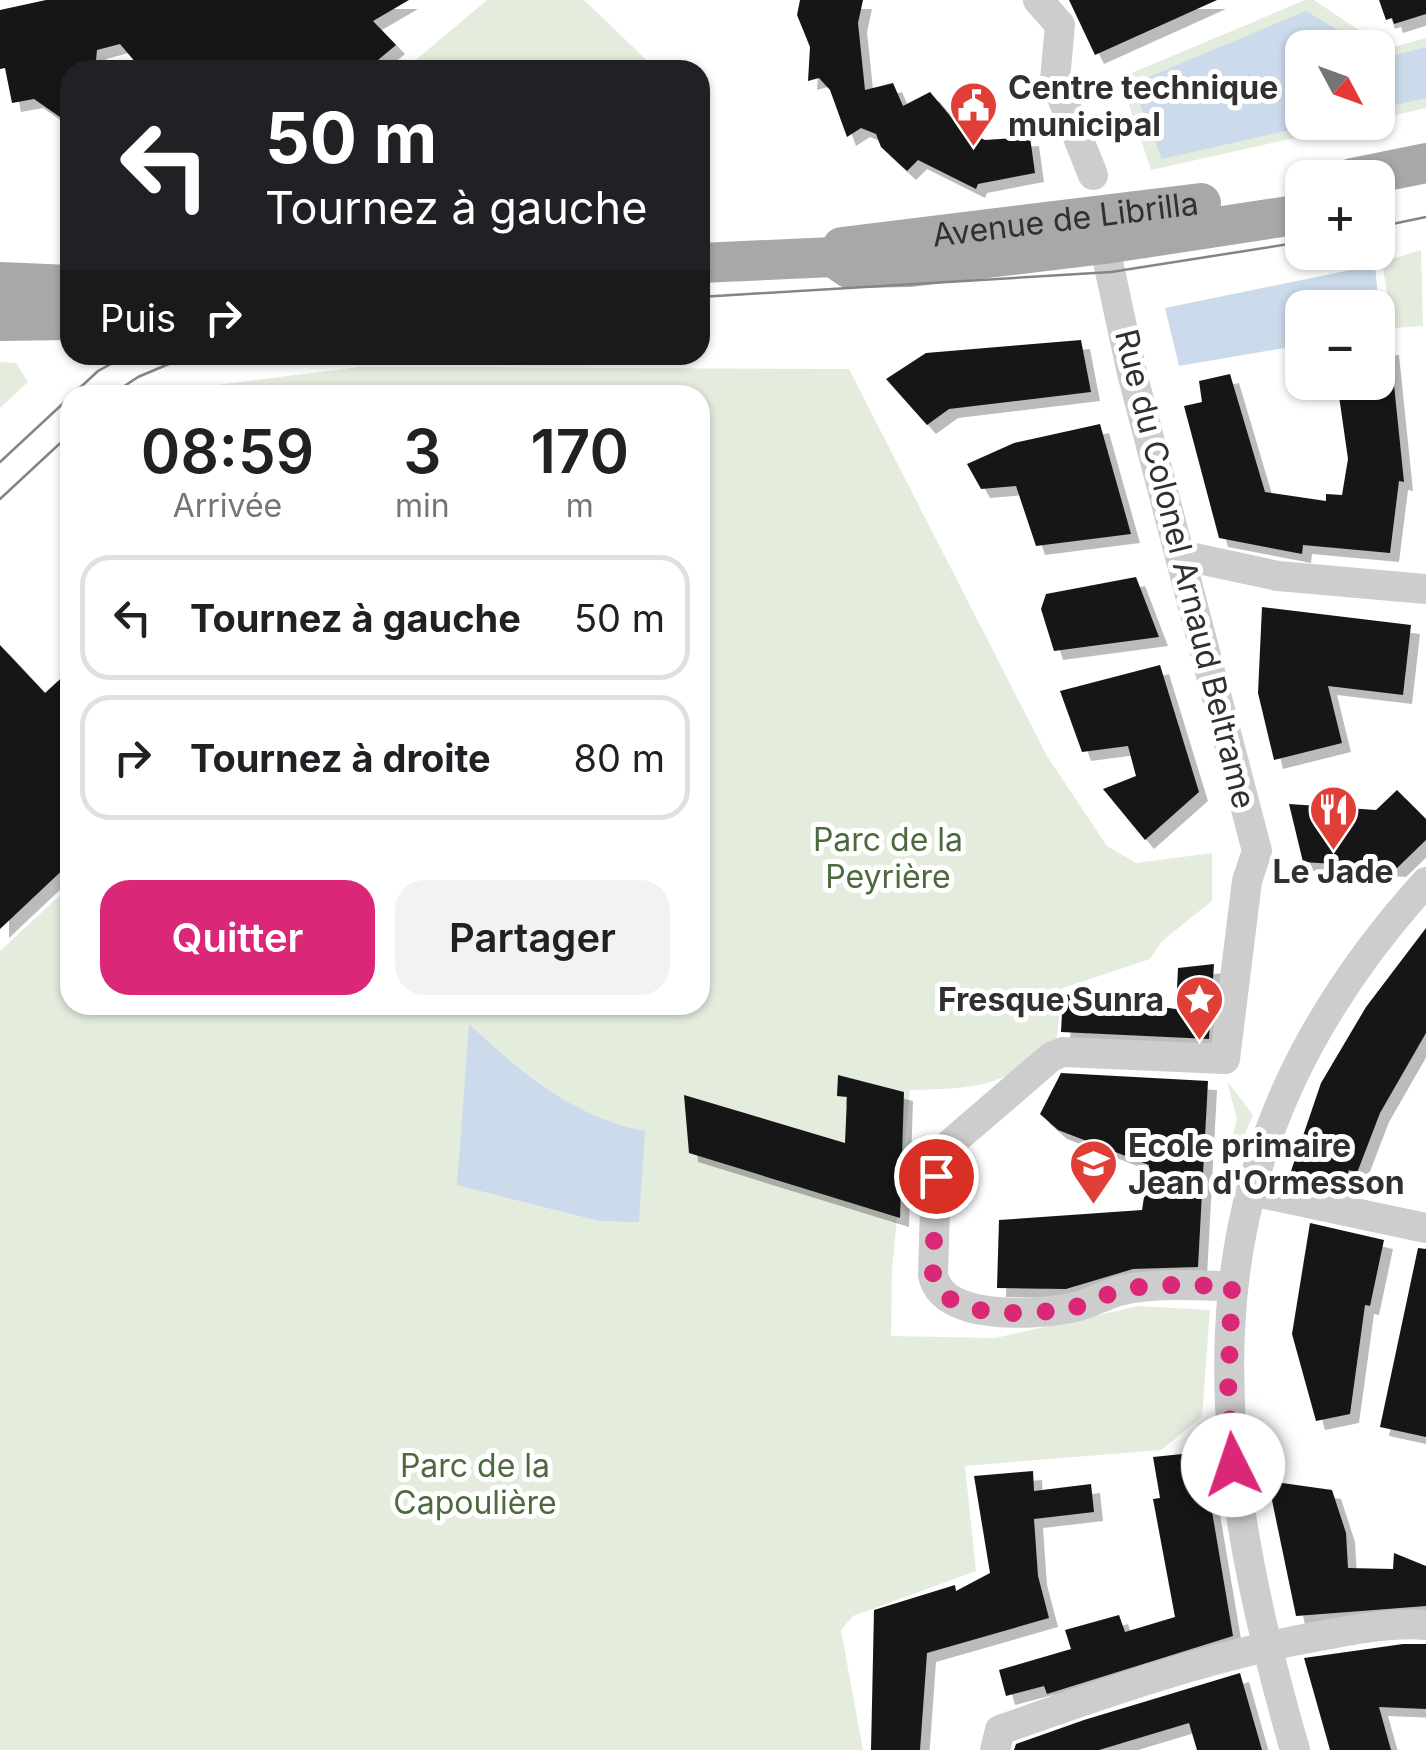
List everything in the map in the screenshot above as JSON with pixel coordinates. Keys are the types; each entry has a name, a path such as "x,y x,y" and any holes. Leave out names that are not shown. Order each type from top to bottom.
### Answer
{"main road":[{"path":"1395,169 1426,163"},
{"path":"1395,194 1426,187"},
{"name":"Avenue de Librilla","path":"833,257 844,245 1104,235 1285,192"},
{"name":"Avenue de Librilla","path":"710,263 833,257 848,268 910,266 1285,200"},
{"name":"Avenue de Librilla","path":"910,266 948,250 1285,216"},
{"path":"0,282 60,285"},
{"path":"0,321 60,320"}],"street":[{"name":"Rue du Colonel Arnaud Beltrame","path":"1038,0 1060,25 1054,80 1093,174 1082,200 1104,235 1180,555 1257,851 1246,881 1225,1059 1063,1052 1036,1069 944,1149 936,1176 933,1274 936,1290 950,1303 1004,1312 1071,1308 1124,1290 1232,1286"},
{"path":"1180,555 1278,576 1426,589"},
{"path":"1295,1750 1267,1646 1236,1501 1228,1394 1237,1242 1278,1110 1331,1006 1389,923 1426,882"},
{"path":"1251,1190 1426,1228"},
{"path":"995,1750 1000,1730 1156,1676 1267,1646 1368,1627 1426,1626"}],"green space":[{"path":"487,0 584,0 647,60 416,60"},
{"path":"1305,0 1314,0 1359,30 1285,30 1286,140 1151,170 1120,78"},
{"path":"1426,38 1426,108 1395,115 1395,47"},
{"path":"1421,250 1423,326 1395,328 1395,290 1387,290 1383,270 1395,270 1395,258"},
{"path":"0,362 16,363 28,382 0,408"},
{"path":"360,367 849,369 1047,756 1107,846 1136,863 1212,853 1212,901 1162,941 1150,959 1063,988 1056,1043 1019,1069 988,1083 910,1090 892,1269 891,1336 995,1338 1139,1306 1210,1310 1202,1417 1161,1450 965,1466 976,1571 853,1616 841,1630 863,1750 0,1750 0,951 60,895 60,1015 710,1015 710,385 216,385"},
{"path":"1227,1081 1253,1115 1232,1164 1226,1161 1237,1119"}],"water":[{"path":"1306,11 1338,30 1285,30 1285,131 1162,159 1132,84"},
{"path":"1426,47 1426,98 1395,105 1395,55"},
{"path":"1351,270 1375,270 1377,290 1285,290 1285,348 1179,366 1165,308"},
{"path":"469,1024 550,1091 595,1116 645,1131 639,1222 599,1221 457,1185"}],"building":[{"path":"46,0 409,0 373,21 396,45 378,60 134,60 120,44 97,50 96,60 60,60 60,117 34,99 12,103 5,68 0,69 0,10"},
{"path":"800,0 863,0 858,23 865,90 893,83 903,106 930,92 962,130 985,140 1030,137 1035,173 978,184 976,189 918,160 907,171 881,147 876,134 861,128 847,137 830,90 819,78 808,81 810,47 797,15"},
{"path":"1069,0 1217,0 1095,55"},
{"path":"1379,0 1426,0 1426,14 1394,24 1392,18 1386,20"},
{"path":"1081,340 1091,392 949,409 927,425 886,379 926,353"},
{"path":"1230,374 1265,492 1326,501 1326,494 1342,495 1348,459 1340,400 1395,400 1395,395 1404,482 1399,481 1390,553 1303,545 1302,554 1219,538 1184,406 1202,402 1199,381"},
{"path":"1100,424 1131,534 1036,546 1016,486 981,489 967,464 1014,443"},
{"path":"1136,577 1159,637 1054,651 1041,609 1046,594"},
{"path":"1262,607 1411,625 1403,695 1328,686 1342,743 1274,760 1258,693"},
{"path":"0,645 45,693 60,679 60,872 0,929"},
{"path":"1160,665 1199,792 1145,840 1103,789 1136,776 1128,746 1082,752 1060,691"},
{"path":"1397,790 1426,819 1426,840 1397,868 1303,862 1289,804 1376,810"},
{"path":"1426,928 1426,1033 1380,1113 1357,1173 1349,1170 1342,1191 1289,1177 1321,1083 1366,1007"},
{"path":"1214,964 1209,1039 1061,1032 1063,994 1176,1009 1178,968"},
{"path":"1061,1073 1208,1081 1198,1267 1133,1269 1066,1289 997,1288 999,1220 1142,1210 1149,1165 1058,1130 1040,1114"},
{"path":"838,1075 904,1092 900,1218 689,1153 684,1095 845,1143 847,1097 837,1096"},
{"path":"1310,1223 1384,1240 1370,1306 1365,1305 1350,1414 1316,1421 1292,1334"},
{"path":"1418,1248 1426,1249 1426,1437 1380,1427"},
{"path":"1202,1452 1233,1636 1047,1694 1044,1686 1006,1696 999,1670 1071,1649 1065,1630 1119,1615 1125,1632 1175,1617 1153,1499 1160,1498 1153,1457"},
{"path":"1033,1471 1034,1491 1091,1484 1094,1512 1034,1519 1038,1576 1049,1618 927,1653 920,1750 871,1750 874,1610 955,1585 956,1591 990,1573 974,1476"},
{"path":"1268,1481 1332,1490 1346,1533 1348,1568 1393,1569 1394,1553 1426,1566 1426,1606 1296,1616"},
{"path":"1426,1644 1426,1709 1379,1707 1391,1750 1330,1750 1304,1658"},
{"path":"1240,1673 1262,1750 1197,1750 1189,1723 1099,1750 1014,1750 1016,1744 1084,1720"}],"tram line":[{"path":"1395,223 1426,217"},
{"path":"710,296 1111,272 1285,245"},
{"path":"83,385 109,365"},
{"path":"126,385 166,365"},
{"path":"0,462 60,406"},
{"path":"0,499 60,443"}],"place":[{"name":"Centre technique municipal","path":"973,148"},
{"name":"Le Jade","path":"1333,852"},
{"name":"Fresque Sunra","path":"1199,1042"},
{"name":"Ecole primaire Jean d'Ormesson","path":"1093,1206"}],"route":[{"path":"936,1176 933,1274 936,1290 950,1303 1004,1312 1071,1308 1124,1290 1232,1286 1228,1394 1233,1465"}],"park label":[{"name":"Parc de la Peyrière","path":"888,858"},
{"name":"Parc de la Capoulière","path":"475,1484"}]}
